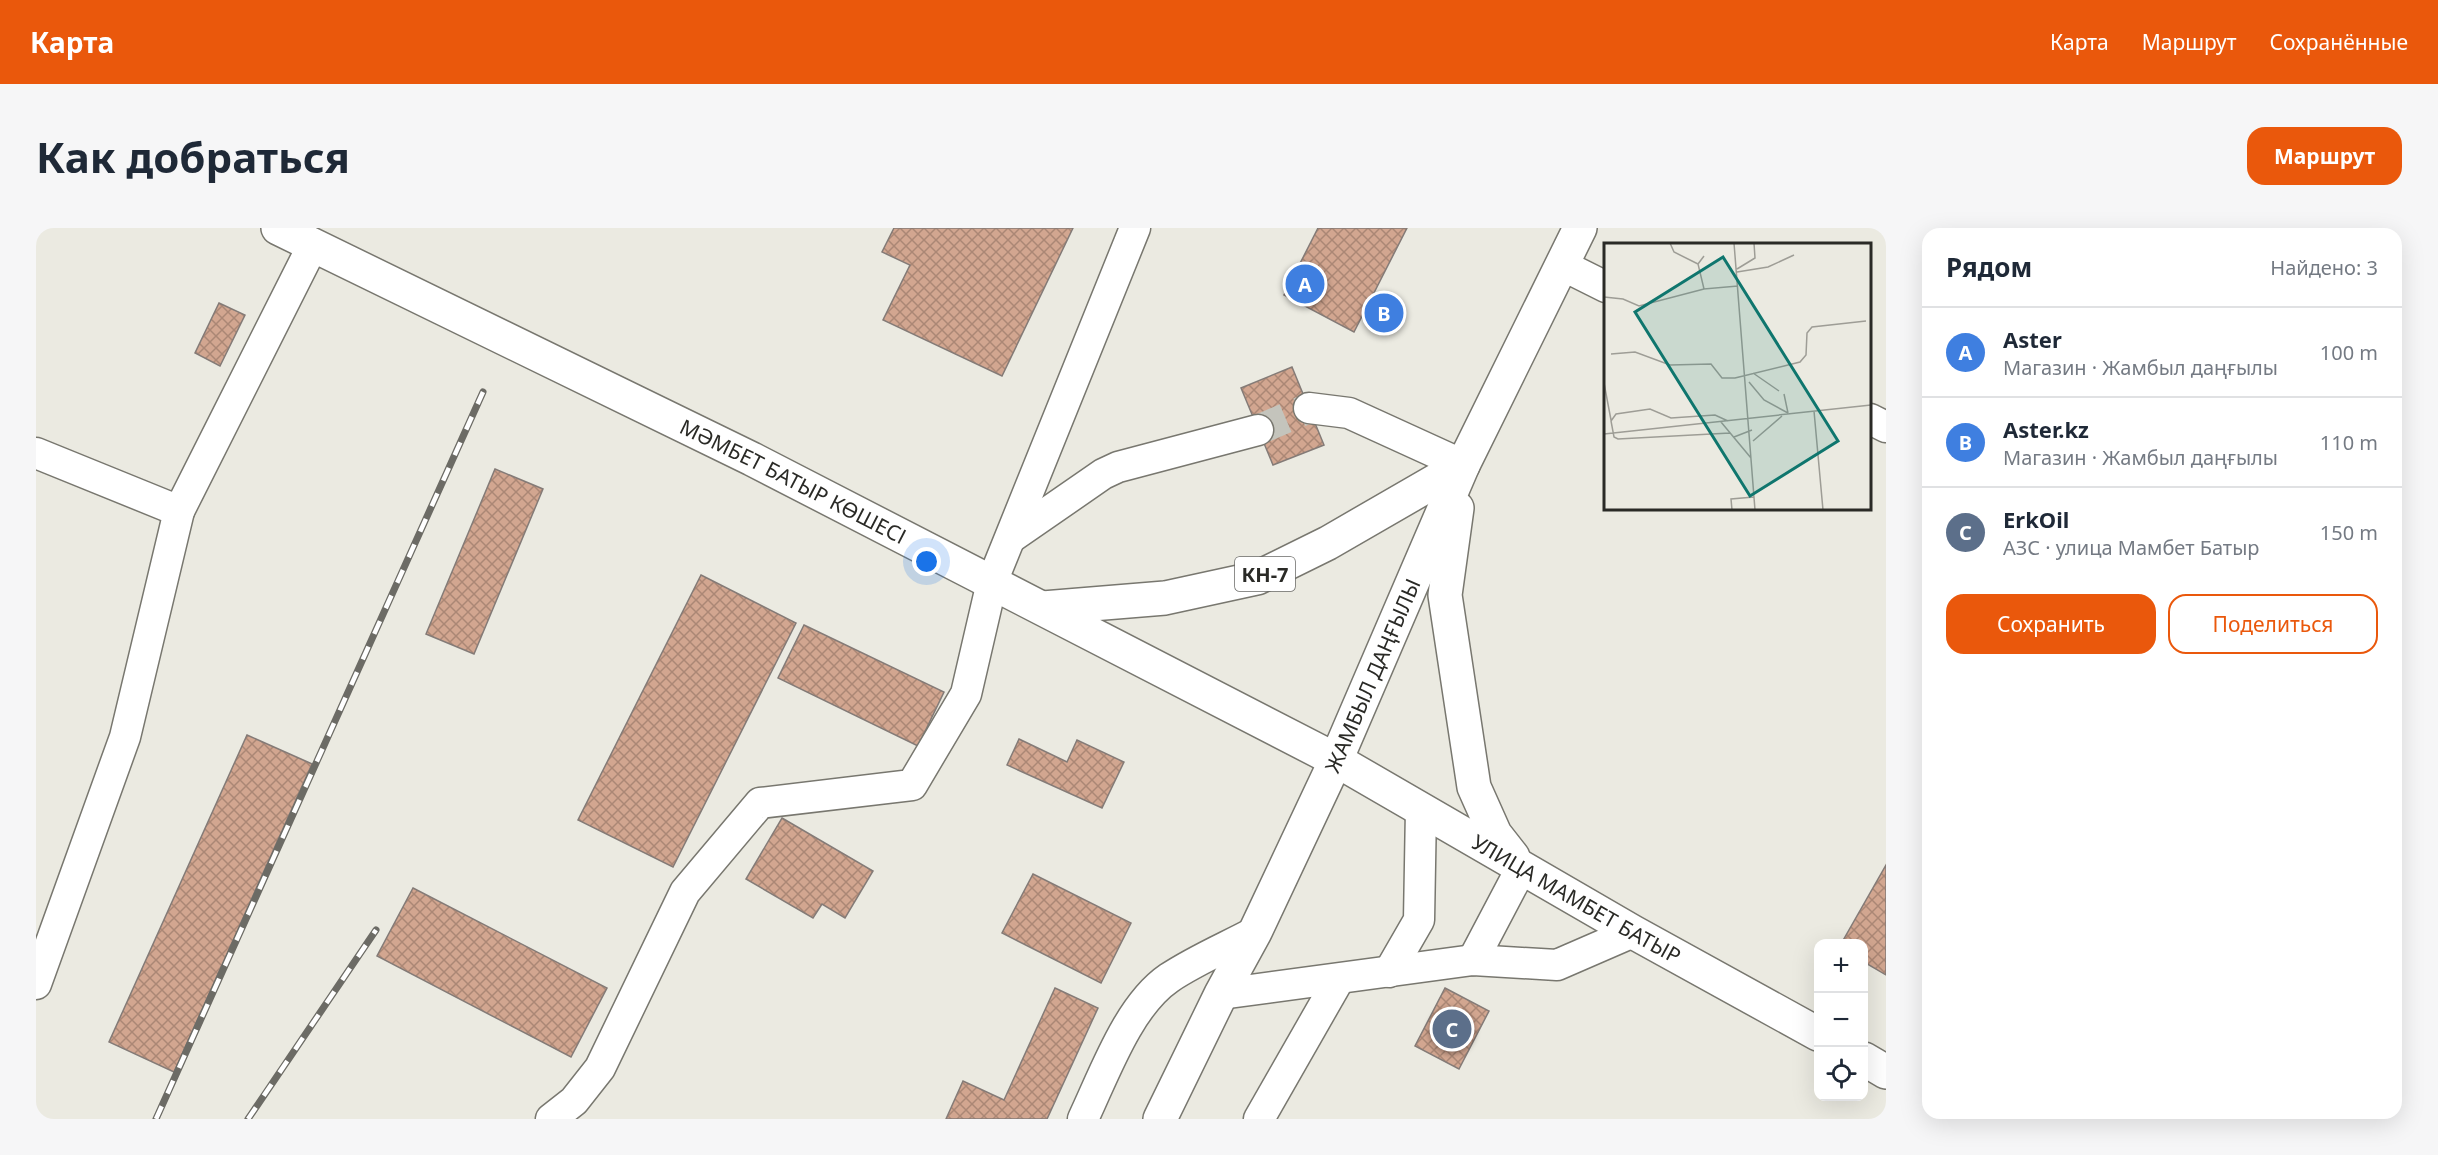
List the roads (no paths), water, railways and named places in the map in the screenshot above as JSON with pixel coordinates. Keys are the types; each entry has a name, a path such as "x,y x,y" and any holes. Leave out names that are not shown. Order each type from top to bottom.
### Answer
{"main road":[{"name":"МӘМБЕТ БАТЫР КӨШЕСІ","path":"278,228 620,393 1336,760"},
{"name":"ЖАМБЫЛ ДАҢҒЫЛЫ","path":"1160,1119 1221,994 1256,932 1336,760 1463,465 1580,228"},
{"name":"КН-7","path":"1043,608 1165,598 1257,578 1328,543 1463,465"},
{"path":"1463,465 1446,595 1462,708 1474,787 1495,834 1522,867"},
{"name":"УЛИЦА МАМБЕТ БАТЫР","path":"1336,760 1634,932 1814,1032"},
{"path":"1868,1062 1886,1072"}],"street":[{"path":"551,1119 574,1101 600,1068 685,892 759,803 912,785 966,694 992,582 1135,228"},
{"path":"36,984 125,737 179,511 313,245"},
{"path":"1562,265 1604,286"},
{"path":"1309,408 1349,413 1463,465"},
{"path":"1871,420 1886,428"},
{"path":"1011,537 1103,474 1118,467 1258,430"},
{"path":"36,453 179,511"},
{"path":"1389,972 1419,920 1421,809"},
{"path":"1473,960 1522,867"},
{"path":"1083,1119 1124,1035 1144,1003 1168,978 1256,932"},
{"path":"1221,994 1473,960 1557,965 1634,932"},
{"path":"1259,1119 1339,979"}],"tunnel":[{"path":"1258,430 1309,408"}],"railway":[{"path":"156,1119 483,392"},
{"path":"248,1119 376,930"}],"place":[{"name":"Aster","path":"1305,284"},
{"name":"Aster.kz","path":"1384,313"},
{"name":"ErkOil","path":"1452,1029"}]}
